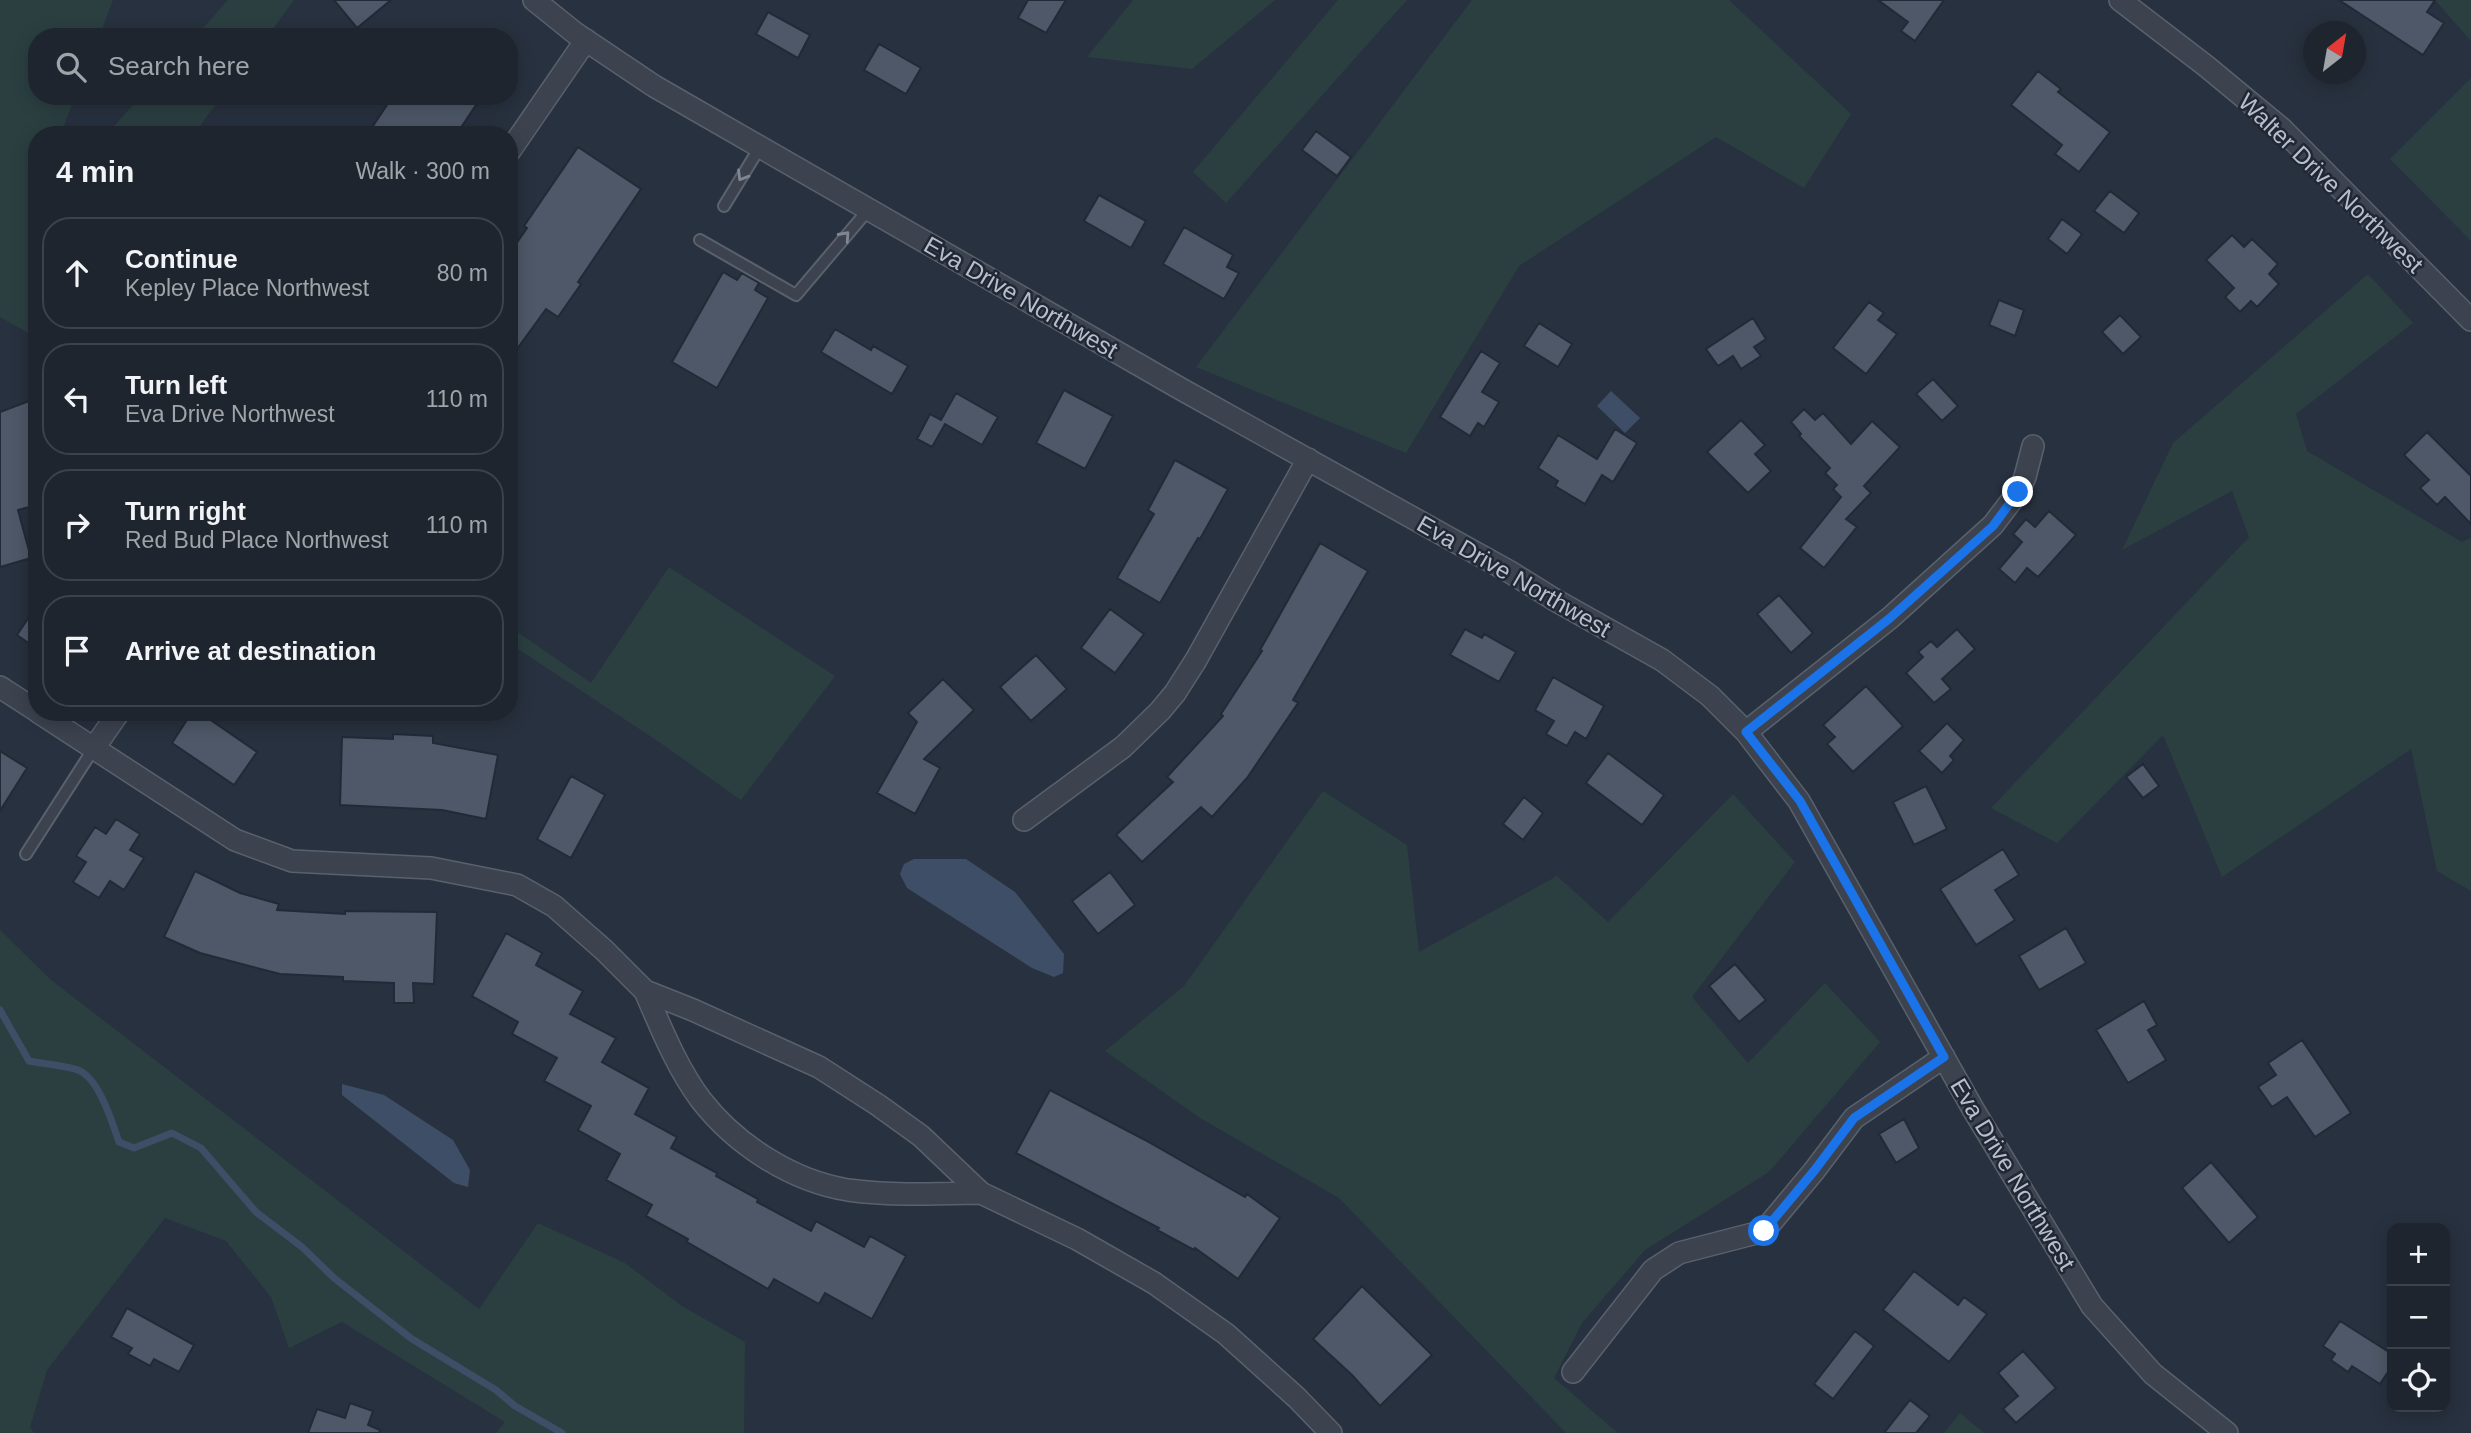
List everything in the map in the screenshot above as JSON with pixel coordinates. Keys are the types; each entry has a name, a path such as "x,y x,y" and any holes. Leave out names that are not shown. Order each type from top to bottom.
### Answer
{"street":[{"name":"Eva Drive Northwest","path":"534,0 586,40 654,86 1510,572 1662,660 1710,696 1746,732 1800,801 1973,1109 2092,1306 2153,1374 2227,1433"},
{"name":"Walter Drive Northwest","path":"2120,0 2281,128 2471,320"},
{"path":"518,139 586,40"},
{"path":"1746,732 1890,618 1993,526 2018,492 2033,446"},
{"path":"1024,820 1123,747 1160,711 1175,692 1196,660 1308,459"},
{"path":"0,687 28,705"},
{"path":"52,721 235,840 292,861 431,868 517,885 554,906 645,991 667,1042 701,1100 739,1139 772,1162 810,1180 847,1189 910,1194 981,1193"},
{"path":"94,748 114,721"},
{"path":"645,991 818,1067 878,1105 921,1136 981,1193 1077,1239 1154,1283 1226,1334 1297,1398 1331,1433"},
{"path":"1573,1373 1653,1270 1679,1253 1764,1231 1854,1118 1944,1057"}],"lane":[{"path":"724,206 760,147"},
{"path":"700,240 796,295 869,209"},
{"path":"26,854 94,748"}],"green space":[{"path":"0,0 113,0 102,28 28,28 28,105 72,105 64,126 28,126 28,333 0,317"},
{"path":"228,0 294,0 274,28 203,28"},
{"path":"1133,0 1275,0 1192,69 1087,57"},
{"path":"1338,0 1407,0 1226,203 1193,172"},
{"path":"1472,0 1729,0 1851,114 1804,188 1716,137 1519,266 1406,453 1196,367"},
{"path":"2435,0 2471,0 2471,41"},
{"path":"2471,78 2471,241 2390,159"},
{"path":"133,105 215,105 200,126 114,126"},
{"path":"2368,274 2413,323 2296,414 2307,451 2462,542 2471,538 2471,891 2437,871 2411,749 2222,877 2163,735 2057,843 1991,808 2249,537 2232,491 2122,550 2173,443"},
{"path":"669,567 835,676 741,800 518,649 518,632 591,683"},
{"path":"1323,791 1407,845 1419,952 1557,876 1608,922 1733,794 1795,862 1692,997 1748,1063 1825,983 1880,1042 1769,1172 1645,1250 1582,1323 1554,1378 1618,1433 1566,1433 1339,1198 1200,1118 1105,1051 1184,986"},
{"path":"0,930 51,980 479,1309 538,1223 625,1263 682,1306 745,1342 744,1433 496,1433 505,1422 342,1322 289,1348 271,1297 226,1241 165,1218 47,1370 30,1427 34,1433 0,1433"},
{"path":"1960,1413 1984,1433 1944,1433"}],"water":[{"path":"1611,391 1640,418 1625,433 1597,406"},
{"path":"914,859 966,859 1015,892 1064,954 1063,973 1054,977 1032,968 907,888 900,874 904,864"},
{"path":"342,1084 384,1095 453,1140 470,1170 468,1187 454,1183 342,1095"}],"building":[{"path":"334,0 391,0 357,28"},
{"path":"1028,0 1066,0 1046,33 1018,18"},
{"path":"1878,0 1944,0 1915,41 1901,31 1908,22"},
{"path":"2339,0 2435,0 2427,12 2444,23 2423,55"},
{"path":"768,12 810,35 798,58 756,34"},
{"path":"879,44 921,68 906,94 864,70"},
{"path":"2038,71 2061,89 2058,92 2110,132 2079,172 2055,154 2062,145 2011,105"},
{"path":"387,105 476,105 462,126 373,126"},
{"path":"1316,131 1351,157 1337,176 1302,150"},
{"path":"578,147 641,189 578,282 581,284 558,317 546,309 518,348 518,241 527,228 524,226"},
{"path":"2110,191 2139,213 2124,233 2094,211"},
{"path":"1099,195 1146,221 1131,248 1084,221"},
{"path":"2062,219 2082,234 2067,254 2048,239"},
{"path":"1184,227 1233,255 1227,267 1239,273 1224,299 1163,264"},
{"path":"2232,235 2244,247 2252,239 2278,264 2269,274 2279,284 2257,307 2251,301 2240,312 2225,297 2234,288 2206,260"},
{"path":"723,272 737,280 742,273 759,283 755,290 768,298 717,388 672,362"},
{"path":"1999,300 2024,310 2015,336 1989,325"},
{"path":"1869,302 1884,313 1878,320 1897,334 1866,374 1833,348"},
{"path":"2120,315 2141,337 2123,354 2102,332"},
{"path":"1753,318 1766,339 1754,347 1761,356 1741,369 1733,356 1718,366 1706,349"},
{"path":"1539,323 1572,344 1558,367 1524,346"},
{"path":"835,329 871,350 873,346 908,366 892,394 821,352"},
{"path":"1481,351 1500,363 1482,392 1499,402 1484,427 1478,423 1470,436 1440,417"},
{"path":"1933,379 1958,406 1942,421 1916,394"},
{"path":"1064,390 1113,416 1085,469 1036,443"},
{"path":"956,393 998,417 982,445 945,424 932,447 917,439 930,414 941,420"},
{"path":"28,401 28,507 18,510 28,547 28,559 0,567 0,412"},
{"path":"1804,409 1815,420 1823,413 1851,444 1872,421 1900,447 1864,486 1871,493 1846,519 1857,527 1824,568 1800,548 1841,497 1833,489 1837,485 1825,473 1830,468 1799,436 1801,434 1791,422"},
{"path":"1741,420 1765,445 1755,454 1771,471 1748,493 1707,452"},
{"path":"1615,429 1637,443 1613,482 1602,475 1585,504 1555,486 1558,481 1538,468 1558,435 1597,459"},
{"path":"2427,432 2471,476 2471,524 2445,497 2437,505 2420,488 2429,480 2404,455"},
{"path":"1175,460 1228,489 1160,603 1117,578 1154,514 1148,510"},
{"path":"2049,511 2076,535 2038,577 2027,568 2015,583 1999,569 2022,542 2013,534 2026,519 2035,527"},
{"path":"1320,543 1368,571 1293,700 1298,703 1247,778 1212,817 1201,807 1142,862 1116,835 1173,782 1167,777 1223,716 1221,714 1262,651 1260,650"},
{"path":"1779,595 1813,633 1791,653 1757,614"},
{"path":"1110,609 1144,634 1115,673 1081,648"},
{"path":"28,618 28,643 17,635"},
{"path":"1465,629 1482,638 1484,634 1516,652 1499,682 1450,655"},
{"path":"1957,629 1975,649 1942,679 1951,689 1934,703 1906,673 1923,657 1918,652 1931,641 1937,647"},
{"path":"1036,655 1067,689 1031,721 1000,687"},
{"path":"1553,677 1604,706 1586,739 1575,732 1567,746 1546,734 1554,721 1535,710"},
{"path":"943,679 974,710 924,759 940,768 915,814 877,793 917,722 908,713"},
{"path":"1866,686 1903,726 1853,772 1827,744 1835,737 1823,725"},
{"path":"186,721 212,721 257,752 234,785 172,743"},
{"path":"1947,723 1964,740 1950,756 1954,760 1942,773 1919,751"},
{"path":"393,734 433,736 433,743 498,755 486,819 442,810 340,805 342,737 393,739"},
{"path":"0,751 27,768 0,811"},
{"path":"1608,753 1664,795 1642,825 1586,783"},
{"path":"2143,764 2159,786 2143,798 2126,777"},
{"path":"571,776 605,795 571,858 537,839"},
{"path":"1926,786 1947,829 1914,845 1893,802"},
{"path":"1524,797 1543,813 1523,840 1503,824"},
{"path":"116,819 140,834 130,850 144,858 124,890 110,881 99,898 73,882 86,862 76,856 95,827 106,834"},
{"path":"2003,849 2019,875 1995,890 2015,920 1976,945 1940,889"},
{"path":"195,871 240,893 279,904 277,910 345,914 345,911 437,912 434,984 413,983 414,1003 394,1003 394,983 280,974 200,953 164,937"},
{"path":"1110,872 1135,905 1098,934 1072,901"},
{"path":"2066,928 2086,963 2039,990 2019,956"},
{"path":"506,933 542,953 536,965 583,991 570,1014 616,1038 602,1062 649,1088 635,1114 677,1137 671,1148 717,1173 716,1176 758,1199 757,1202 811,1231 816,1221 864,1247 870,1236 906,1256 872,1319 825,1293 819,1304 774,1279 768,1289 646,1216 652,1205 606,1180 620,1154 578,1130 591,1106 544,1081 557,1058 512,1034 518,1022 472,996"},
{"path":"1735,964 1766,1000 1739,1022 1709,986"},
{"path":"2144,1001 2157,1025 2148,1030 2166,1060 2128,1083 2096,1030"},
{"path":"2302,1040 2351,1113 2315,1137 2287,1097 2272,1107 2258,1087 2276,1075 2268,1063"},
{"path":"1050,1090 1245,1197 1247,1194 1280,1218 1238,1279 1195,1248 1194,1250 1157,1230 1159,1228 1016,1153"},
{"path":"1904,1119 1919,1148 1896,1163 1879,1134"},
{"path":"2211,1162 2258,1217 2229,1243 2182,1188"},
{"path":"1914,1271 1958,1305 1964,1297 1987,1314 1949,1362 1883,1310"},
{"path":"1362,1286 1432,1355 1380,1406 1352,1375 1313,1339"},
{"path":"127,1308 194,1345 179,1372 154,1359 150,1366 128,1354 132,1348 111,1337"},
{"path":"2340,1321 2387,1351 2387,1374 2380,1384 2352,1366 2348,1372 2331,1360 2335,1354 2323,1346"},
{"path":"1855,1331 1874,1346 1833,1399 1814,1384"},
{"path":"2023,1351 2056,1388 2016,1423 2003,1409 2018,1396 1998,1373"},
{"path":"1910,1400 1930,1416 1916,1433 1884,1433"},
{"path":"350,1403 373,1411 368,1425 380,1430 379,1433 308,1433 317,1409 345,1418"}],"waterway":[{"path":"0,1010 29,1061 78,1070 86,1075 104,1102 119,1142 134,1148 172,1133 201,1148 256,1212 302,1247 334,1278 412,1339 562,1433"}],"route":[{"path":"1764,1231 1854,1118 1944,1057 1800,801 1746,732 1890,618 1993,526 2018,492"}]}
